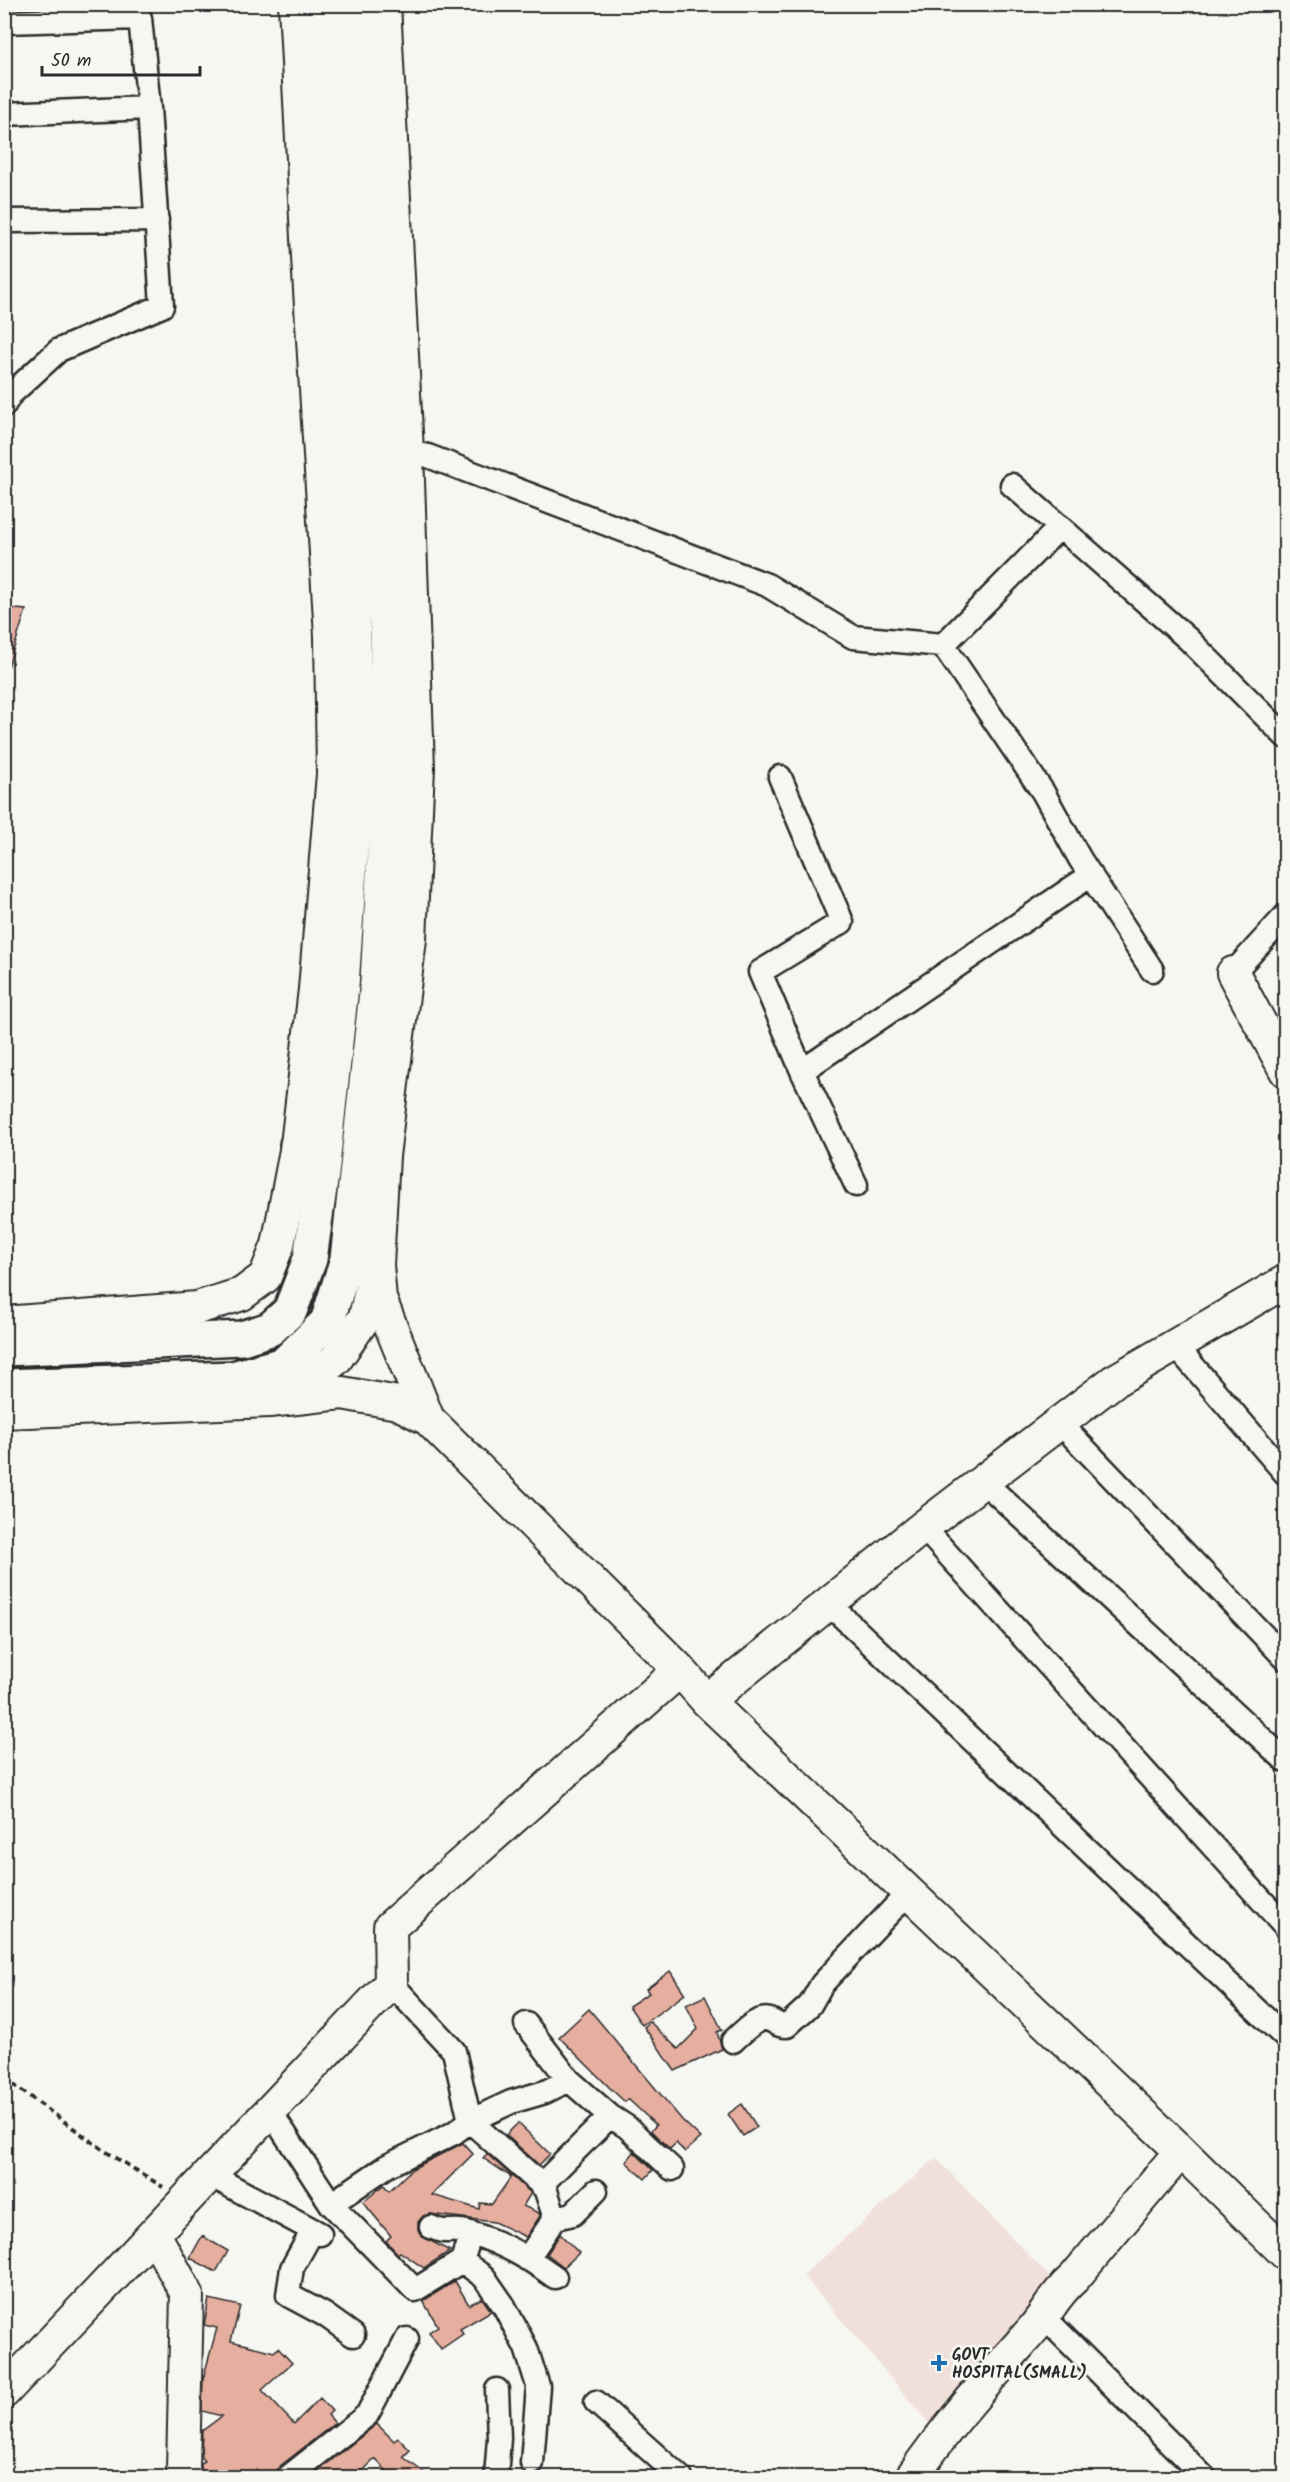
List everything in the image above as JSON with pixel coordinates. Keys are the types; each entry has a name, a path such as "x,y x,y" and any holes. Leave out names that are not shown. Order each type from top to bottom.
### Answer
{"highway":[{"path":"4,1349 114,1331 242,1338 270,1329 290,1311 310,1259 322,1174 342,986 357,765 349,456 324,4"},
{"path":"4,1386 233,1378 284,1364 327,1322 347,1259 377,982 389,768 387,634 356,4"},
{"path":"297,1145 322,1174"}],"main road":[{"path":"4,1323 114,1331 197,1308 242,1294 265,1277 278,1245 297,1145 315,989 333,774 331,636 308,269 296,4"},
{"path":"384,4 407,452 418,768 410,939 383,1156 377,1265 380,1299 428,1419"},
{"path":"1233,973 1286,1071"},
{"path":"269,1401 307,1383 336,1359 365,1317 377,1265"},
{"path":"707,1701 923,1527 1114,1381 1286,1281"},
{"path":"4,1412 269,1401 342,1393 398,1403 428,1419 680,1670 707,1701 1181,2151 1286,2254"},
{"path":"4,2392 391,1983 390,1927 680,1670"},
{"path":"911,2478 940,2436 1044,2317 1061,2289 1074,2278 1181,2151"},
{"path":"154,2234 187,2294 183,2470 186,2478"}],"street":[{"path":"4,22 140,18 149,108 162,306 59,350 10,395 4,405"},
{"path":"4,114 149,108"},
{"path":"4,221 157,220"},
{"path":"407,452 428,456 767,585 853,637 943,645"},
{"path":"1012,485 1188,639 1286,736"},
{"path":"943,645 1060,527"},
{"path":"943,645 1043,792 1091,875 1152,970"},
{"path":"780,777 842,922 760,972 802,1071 856,1185"},
{"path":"802,1071 1091,875"},
{"path":"1233,973 1286,915"},
{"path":"1176,1346 1286,1474"},
{"path":"1060,1422 1286,1659"},
{"path":"984,1482 1286,1761"},
{"path":"923,1527 1286,1927"},
{"path":"830,1604 1286,2038"},
{"path":"733,2041 760,2019 769,2019 777,2026 787,2026 792,2022 810,2005 822,1984 909,1892"},
{"path":"391,1983 454,2051 470,2121 545,2188 555,2218"},
{"path":"526,2024 569,2080 609,2116 627,2127 672,2169"},
{"path":"331,2204 387,2166 454,2133 470,2121 511,2102 545,2092 569,2080"},
{"path":"270,2111 331,2204 415,2290 462,2261 471,2233"},
{"path":"541,2185 609,2116"},
{"path":"210,2175 316,2232 292,2268 288,2295 353,2335"},
{"path":"527,2259 555,2218 573,2214 596,2191"},
{"path":"431,2227 442,2233 463,2231 488,2238 555,2277"},
{"path":"462,2261 484,2277 504,2306 526,2348 538,2386 532,2463"},
{"path":"1044,2317 1205,2478"},
{"path":"287,2478 367,2415 406,2339"},
{"path":"496,2478 499,2439 497,2390"},
{"path":"596,2402 681,2478"}],"path":[{"path":"4,2078 105,2151 183,2201"}],"shaded area":[{"name":"GOVT HOSPITAL(SMALL)","path":"936,2158 1061,2289 940,2436 803,2275"}],"building":[{"path":"4,608 26,610 8,667 4,667"},
{"path":"670,1971 685,1994 642,2025 629,2006 649,1993 646,1989"},
{"path":"705,1996 722,2030 717,2032 722,2049 675,2071 644,2027 650,2022 678,2049 698,2029 686,2005"},
{"path":"589,2009 682,2120 701,2138 685,2152 676,2143 670,2149 651,2131 656,2125 628,2099 625,2102 559,2037"},
{"path":"742,2104 757,2127 743,2136 728,2114"},
{"path":"518,2123 550,2154 539,2165 506,2135"},
{"path":"463,2143 473,2154 432,2195 479,2209 480,2203 492,2204 511,2177 483,2158 487,2154 531,2193 523,2206 539,2213 540,2216 526,2237 494,2222 430,2214 423,2216 418,2222 421,2236 450,2251 424,2268 400,2252 398,2254 386,2241 391,2236 363,2202 384,2185 389,2191 412,2169"},
{"path":"634,2152 653,2170 645,2179 626,2162"},
{"path":"560,2234 579,2253 564,2267 547,2254"},
{"path":"202,2236 228,2251 216,2272 190,2258"},
{"path":"455,2281 469,2305 482,2298 491,2311 460,2329 463,2334 441,2349 429,2332 438,2326 423,2301"},
{"path":"209,2299 240,2306 231,2341 274,2352 278,2348 292,2363 262,2390 294,2424 320,2398 332,2411 328,2415 335,2423 279,2467 274,2478 203,2478 201,2463 205,2461 201,2456 202,2431 222,2416 202,2411 203,2379 217,2328 204,2325"},
{"path":"377,2424 394,2441 398,2438 410,2450 403,2457 431,2478 394,2478 375,2459 355,2478 309,2478"}],"place":[{"name":"GOVT HOSPITAL(SMALL)","path":"939,2363"}]}
